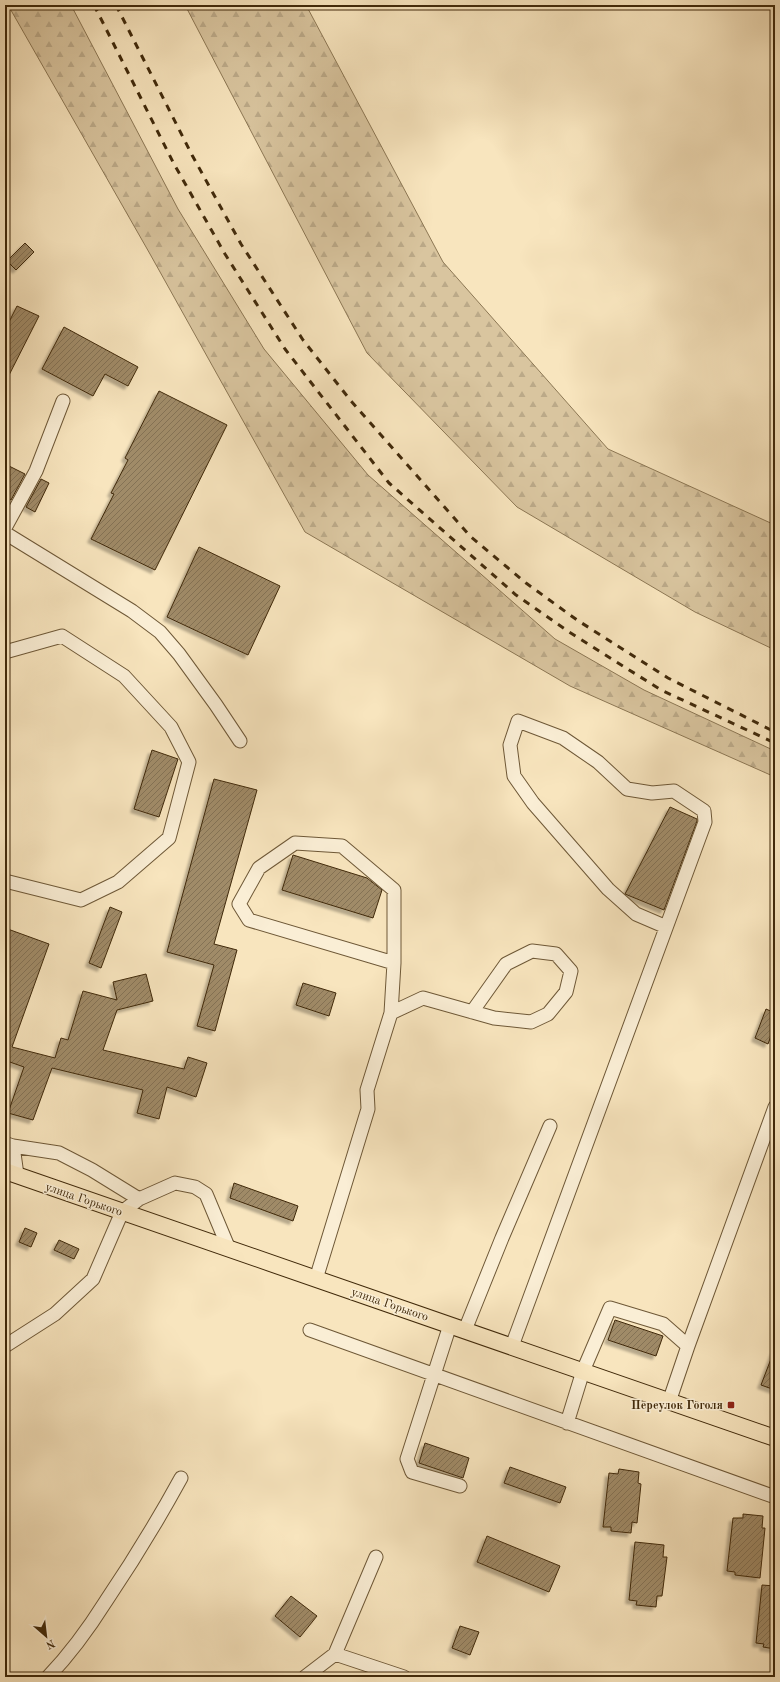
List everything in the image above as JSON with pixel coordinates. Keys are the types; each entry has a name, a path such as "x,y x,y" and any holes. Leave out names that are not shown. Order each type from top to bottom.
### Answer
{"main road":[{"name":"улица Горького","path":"11,1173 775,1438"}],"street":[{"path":"5,528 36,471 63,401"},
{"path":"5,533 132,611 160,632 216,705 240,741"},
{"path":"5,652 62,636 124,676 171,727 189,762 169,838 118,882 81,900 5,881"},
{"path":"512,1346 705,822 704,811 674,791 652,793 627,790 598,762 563,738 518,721 510,745 514,776 533,803 608,889 636,914 664,926 667,925"},
{"path":"316,1279 368,1109 367,1090 391,1013 394,963 394,890 342,846 295,843 259,868 240,904 249,920 394,963"},
{"path":"391,1013 423,998 472,1012 494,1018 531,1022 548,1014 566,992 571,971 556,954 532,951 506,964 472,1012"},
{"path":"670,1402 688,1346 775,1107"},
{"path":"465,1330 502,1238 550,1126"},
{"path":"11,1173 9,1145 59,1153 92,1170 139,1199"},
{"path":"5,1346 55,1314 93,1279 122,1212 139,1199 175,1183 195,1187 206,1194 229,1249"},
{"path":"567,1423 583,1371 610,1308 663,1324 688,1346"},
{"path":"450,1325 407,1459 412,1472 460,1486"},
{"path":"310,1330 775,1497"},
{"path":"48,1677 59,1666 89,1627 126,1572 153,1529 181,1478"},
{"path":"305,1677 336,1654 376,1557"},
{"path":"336,1654 404,1677"}],"green space":[{"path":"8,5 71,5 178,209 264,349 368,475 555,639 644,690 775,751 775,777 570,686 305,532 150,254"},
{"path":"185,5 306,5 443,262 608,449 775,525 775,650 695,612 517,507 367,353"}],"building":[{"path":"25,243 34,252 16,270 7,261"},
{"path":"17,306 39,316 5,383 5,330"},
{"path":"64,327 138,367 128,386 105,374 93,396 42,369"},
{"path":"159,391 227,425 155,570 91,539 114,494 111,493 128,460 125,458"},
{"path":"5,464 25,474 11,500 5,496"},
{"path":"41,479 49,483 35,512 26,507"},
{"path":"199,547 280,586 248,655 167,617"},
{"path":"152,750 178,759 159,817 134,809"},
{"path":"214,779 257,790 214,944 237,950 215,1031 197,1026 214,965 167,952"},
{"path":"670,807 697,819 697,821 664,910 625,894"},
{"path":"293,855 367,878 382,890 373,918 282,890"},
{"path":"110,907 122,912 101,968 89,963"},
{"path":"5,928 49,944 12,1047 55,1058 61,1038 68,1040 83,991 117,1000 113,982 146,974 153,1001 117,1010 103,1050 184,1069 188,1057 207,1063 196,1097 167,1087 159,1119 137,1113 143,1090 52,1068 33,1120 8,1113 24,1067 7,1061 5,1063"},
{"path":"303,983 336,993 329,1016 296,1005"},
{"path":"766,1009 775,1013 775,1025 768,1044 755,1038"},
{"path":"234,1183 298,1206 293,1221 230,1198"},
{"path":"25,1228 37,1233 31,1247 19,1242"},
{"path":"59,1240 79,1249 74,1259 54,1250"},
{"path":"615,1320 663,1336 656,1356 608,1340"},
{"path":"775,1351 775,1390 761,1385"},
{"path":"425,1443 469,1458 463,1478 419,1463"},
{"path":"510,1467 566,1487 560,1503 504,1483"},
{"path":"619,1469 639,1472 638,1483 641,1484 637,1523 632,1522 631,1533 611,1531 611,1527 603,1527 609,1473 618,1474"},
{"path":"743,1514 763,1516 762,1528 765,1528 760,1578 735,1575 735,1572 727,1571 733,1518 743,1518"},
{"path":"487,1536 560,1566 549,1592 477,1562"},
{"path":"635,1542 664,1545 663,1557 667,1557 662,1596 657,1596 656,1607 636,1605 637,1601 629,1600"},
{"path":"762,1585 775,1586 775,1649 763,1647 764,1644 756,1643"},
{"path":"291,1596 317,1616 300,1637 275,1616"},
{"path":"460,1626 479,1632 470,1655 452,1648"}],"railway":[{"path":"94,5 174,164 225,254 285,349 389,483 516,595 569,632 661,690 775,743"},
{"path":"116,5 192,155 241,244 303,340 351,401 470,536 526,583 577,620 668,678 775,732"}],"place":[{"name":"Переулок Гоголя","path":"731,1405"}]}
